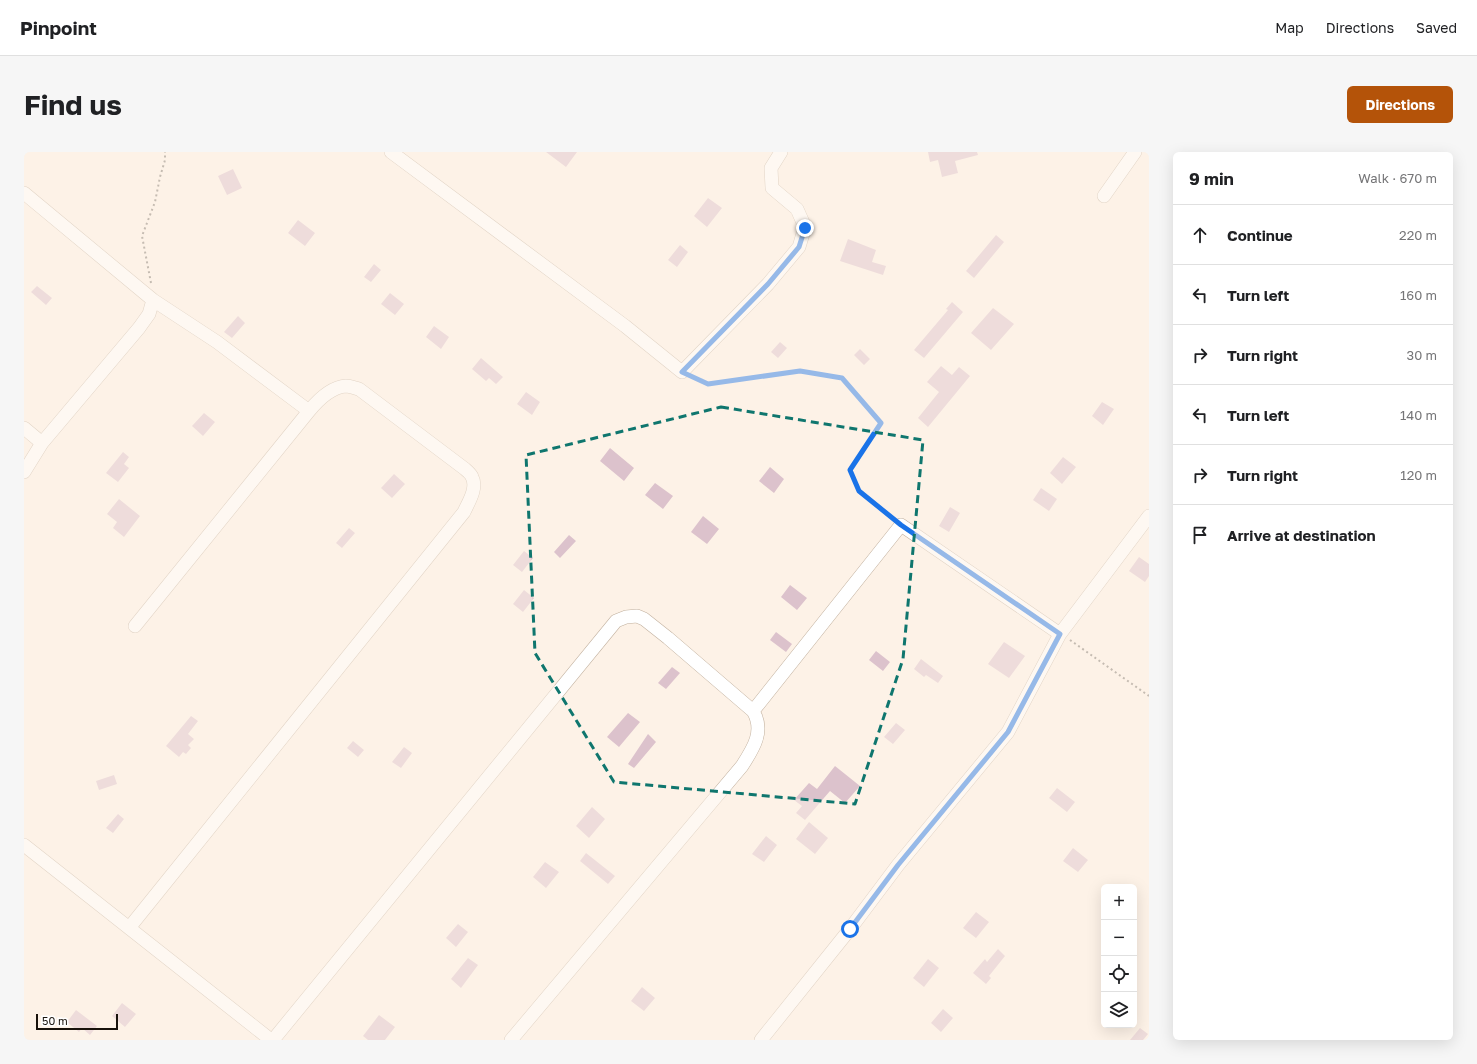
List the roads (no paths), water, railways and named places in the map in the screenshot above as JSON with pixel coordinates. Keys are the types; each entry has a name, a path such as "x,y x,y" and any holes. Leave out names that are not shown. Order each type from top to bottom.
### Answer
{"street":[{"path":"391,152 625,326 682,372 768,284 799,247 805,228 797,209 772,188 770,168 781,152"},
{"path":"1104,196 1135,152"},
{"path":"24,194 153,300 217,342 309,410"},
{"path":"24,472 42,443 139,328 149,314 153,300"},
{"path":"129,928 464,512 474,485 472,477 465,469 359,389 348,386 339,387 327,394 309,410 136,626"},
{"path":"24,428 42,443"},
{"path":"761,1040 850,929 898,865 1008,732 1060,634 1149,516"},
{"path":"753,711 901,525 1060,634"},
{"path":"24,844 272,1040 616,621 626,617 637,616 644,619 668,638 753,711 757,718 759,729 753,749 742,766 511,1040"}]}
